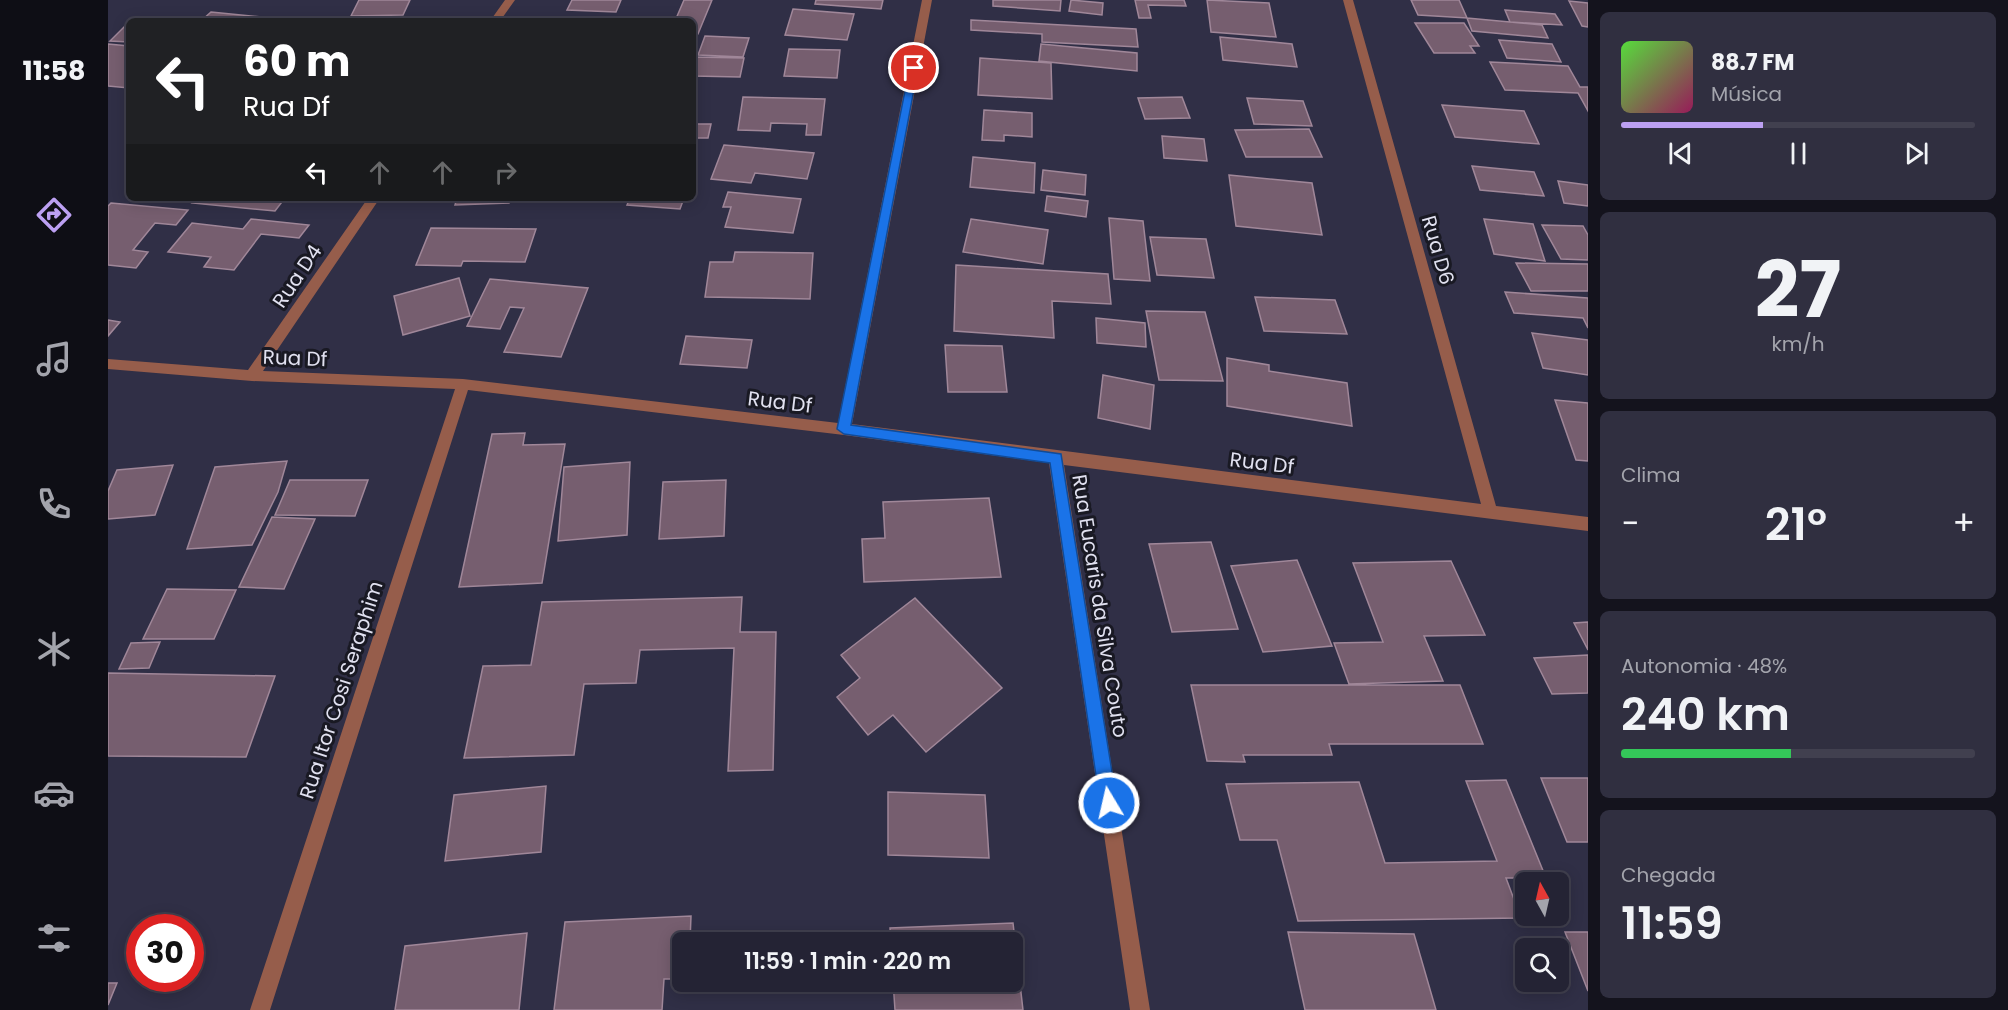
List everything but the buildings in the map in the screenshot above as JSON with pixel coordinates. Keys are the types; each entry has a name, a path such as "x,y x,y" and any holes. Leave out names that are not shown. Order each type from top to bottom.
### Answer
{"street":[{"path":"497,18 510,0"},
{"path":"844,429 927,0"},
{"name":"Rua D6","path":"1348,0 1490,511"},
{"name":"Rua D4","path":"252,376 372,201"},
{"name":"Rua Df","path":"108,364 252,376 463,384 844,429 1056,458 1588,524"},
{"name":"Rua Itor Cosi Seraphim","path":"260,1010 463,384"},
{"name":"Rua Eucaris da Silva Couto","path":"1056,458 1140,1010"}],"route":[{"path":"914,68 844,429 1056,458 1109,803"}]}
